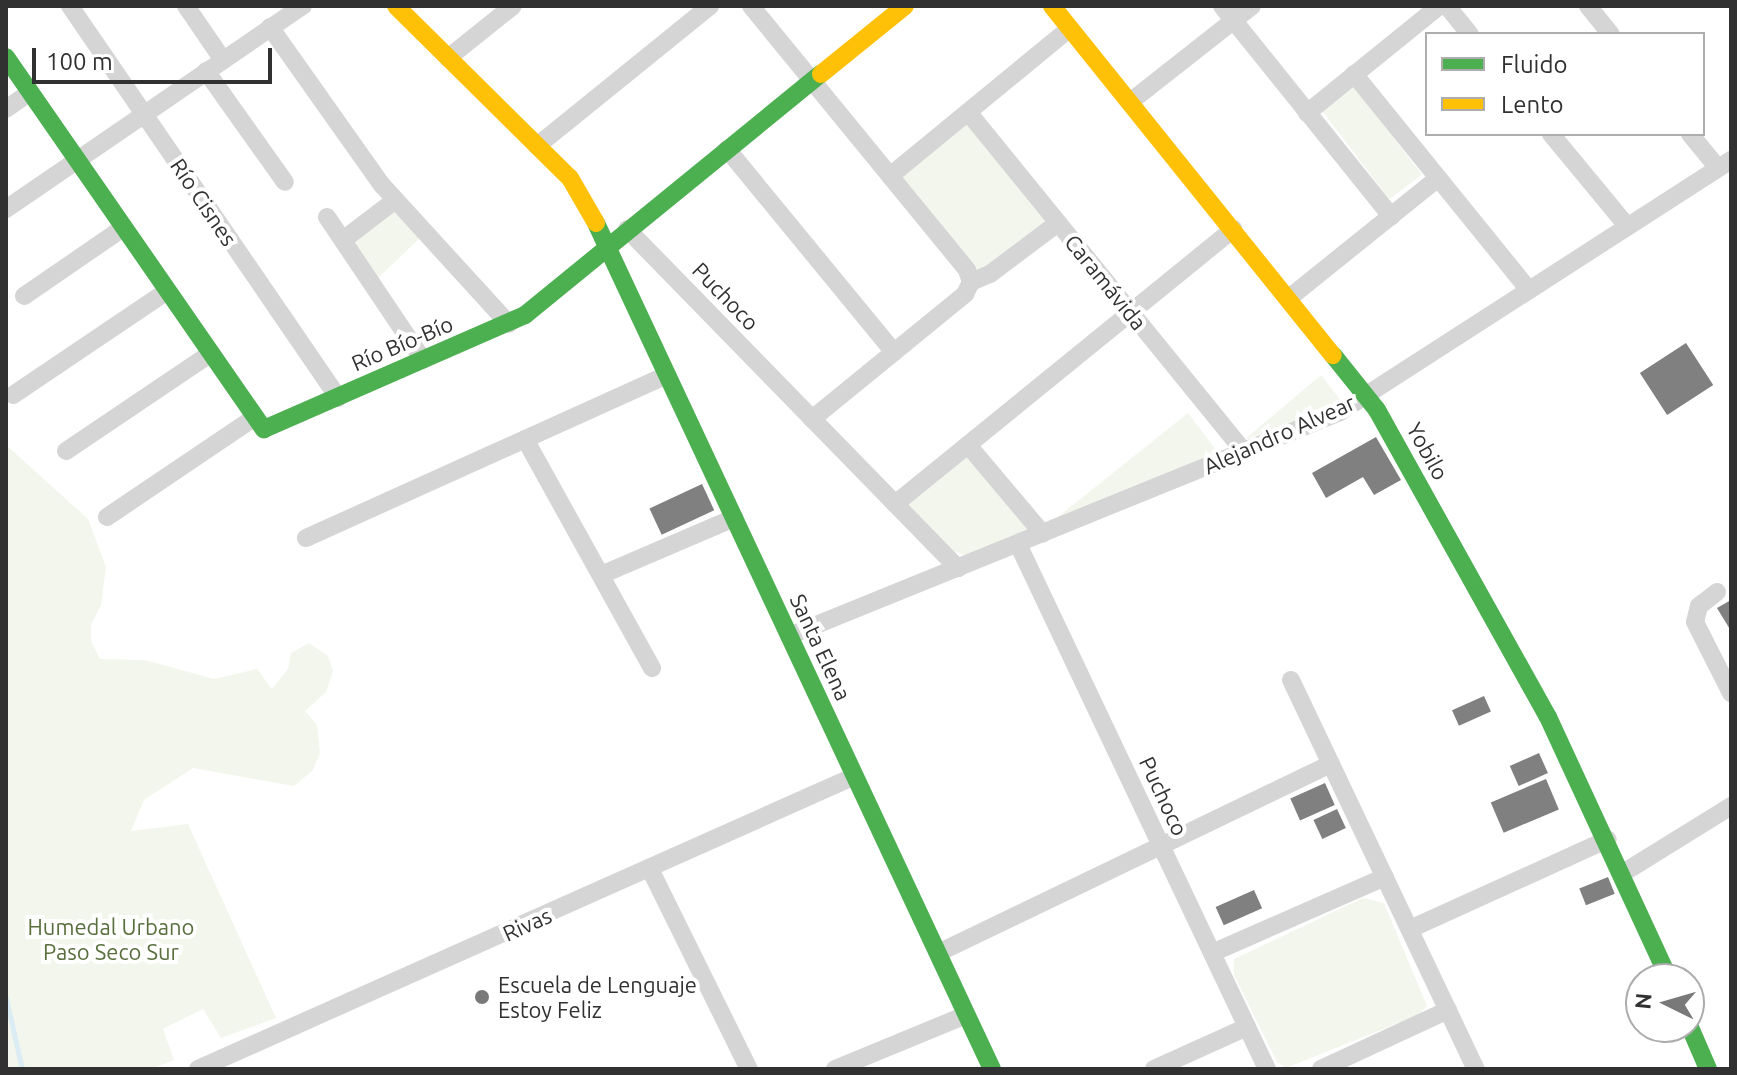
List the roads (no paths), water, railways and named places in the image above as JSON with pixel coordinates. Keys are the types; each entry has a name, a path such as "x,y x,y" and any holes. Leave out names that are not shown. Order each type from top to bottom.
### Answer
{"street":[{"name":"Río Cisnes","path":"70,6 338,398"},
{"path":"186,6 223,60"},
{"path":"6,209 303,6"},
{"path":"396,6 579,190 607,245"},
{"path":"448,58 513,6"},
{"path":"537,146 710,6"},
{"path":"751,6 967,270 971,282 965,294 812,419"},
{"name":"Río Bío-Bío","path":"254,418 268,428 509,324 550,297 607,245 905,6"},
{"name":"Yobilo","path":"1052,6 1367,394 1516,658 1608,839 1662,963"},
{"path":"1130,102 1228,13 1252,6"},
{"path":"1307,113 1439,6"},
{"path":"1447,6 1468,32"},
{"path":"1588,6 1609,32"},
{"path":"1228,13 1391,216"},
{"path":"270,27 394,201 509,324"},
{"path":"890,176 1070,28"},
{"path":"6,57 254,418 107,517"},
{"path":"206,71 285,182"},
{"path":"1354,74 1529,290"},
{"path":"6,109 30,92"},
{"name":"Caramávida","path":"968,112 1244,452"},
{"path":"1553,136 1627,226"},
{"path":"1692,136 1724,164"},
{"path":"727,149 894,352"},
{"name":"Alejandro Alvear","path":"789,636 1340,412 1724,164"},
{"path":"1289,298 1438,178"},
{"path":"343,240 394,201"},
{"path":"327,217 423,360"},
{"path":"971,282 983,278 1058,223"},
{"path":"24,296 123,228"},
{"name":"Puchoco","path":"627,229 958,568"},
{"path":"895,504 1233,229"},
{"name":"Santa Elena","path":"607,245 992,1069"},
{"path":"13,395 167,291"},
{"path":"66,451 210,354"},
{"path":"306,538 667,375"},
{"path":"525,439 652,668"},
{"path":"968,445 1043,534"},
{"path":"601,575 734,518"},
{"name":"Puchoco","path":"1018,544 1267,1069"},
{"path":"1717,592 1699,606 1695,622 1731,693"},
{"path":"1291,680 1476,1069"},
{"path":"938,953 1331,764"},
{"name":"Rivas","path":"198,1069 855,776"},
{"path":"1623,873 1731,806"},
{"path":"1410,929 1608,839"},
{"path":"650,869 749,1069"},
{"path":"1212,953 1385,877"},
{"path":"1321,1069 1448,1010"},
{"path":"835,1069 966,1015"},
{"path":"1154,1069 1247,1027"},
{"path":"1697,1043 1708,1069"}],"waterway":[{"path":"6,998 22,1069"}],"place":[{"name":"Escuela de Lenguaje Estoy Feliz","path":"482,997"}],"park label":[{"name":"Humedal Urbano Paso Seco Sur","path":"111,938"}]}
